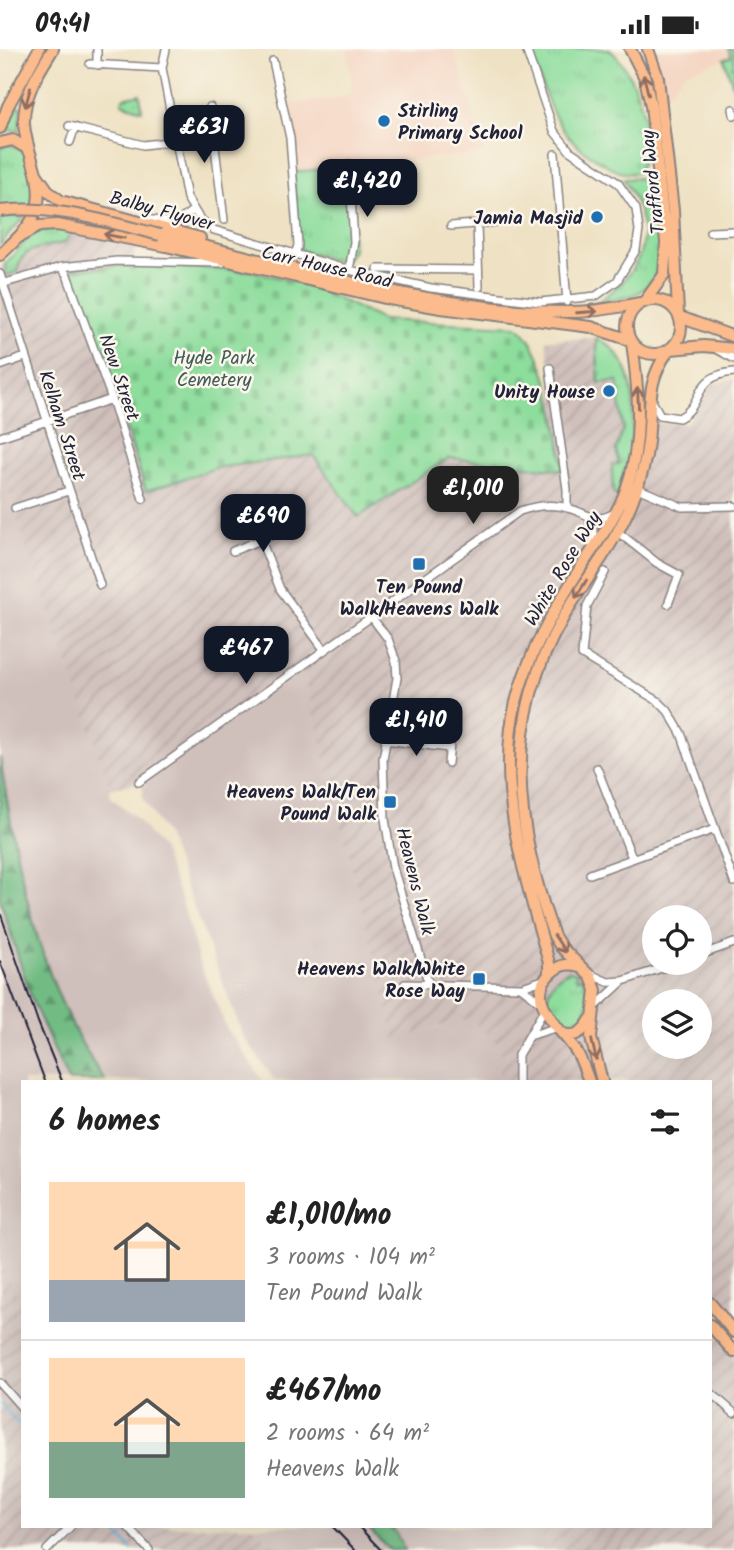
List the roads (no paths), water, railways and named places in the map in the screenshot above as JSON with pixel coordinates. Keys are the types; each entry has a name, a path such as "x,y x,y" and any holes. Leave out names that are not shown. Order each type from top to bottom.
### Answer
{"highway":[{"path":"0,128 8,106 39,49"},
{"name":"Balby Flyover","path":"0,254 19,237 39,206 37,175 24,123 28,94 53,49"},
{"name":"Trafford Way","path":"630,49 645,78 651,106 666,242 664,275 643,302"},
{"name":"Trafford Way","path":"648,49 658,78 673,210 679,315"},
{"path":"0,143 13,140 29,150"},
{"name":"Balby Flyover","path":"37,175 49,192 61,201 200,238 288,267"},
{"name":"Balby Flyover","path":"0,211 21,209 73,215 159,235"},
{"name":"Carr House Road","path":"19,237 39,226 57,225 389,299 591,327 631,341"},
{"name":"Carr House Road","path":"159,235 288,267 426,296 542,311 599,311 643,302"},
{"path":"733,355 712,347 669,350 654,354 631,341 628,320 643,302 659,300 679,315 734,337"},
{"path":"669,350 680,336 679,315"},
{"name":"White Rose Way","path":"544,1007 542,993 550,963 519,851 511,806 511,728 531,658 558,603 617,511 637,451 639,415 631,341"},
{"name":"White Rose Way","path":"602,1080 591,1038 596,990 585,970 561,947 554,936 528,846 520,801 521,739 526,704 550,641 618,532 637,488 648,442 652,379 669,350"},
{"path":"548,976 564,965 585,970"},
{"path":"544,1007 558,1030 576,1050 589,1080"},
{"path":"558,1030 573,1035 581,1032 594,1011"},
{"path":"712,1305 734,1332"},
{"path":"712,1327 734,1352"}],"street":[{"path":"166,49 162,68 193,210 214,230 349,270 431,288 527,301 567,302 596,296 617,281 636,250 638,220 630,199 618,182 570,151 554,131 526,49"},
{"path":"97,51 93,65 162,68"},
{"path":"273,61 292,150 298,245 295,255"},
{"path":"733,109 734,115"},
{"path":"172,123 211,111 224,220"},
{"path":"71,142 72,127 143,145 176,141"},
{"path":"555,154 561,165 567,302"},
{"path":"349,164 354,242 349,270"},
{"path":"109,213 177,223 193,210"},
{"path":"451,226 498,222"},
{"path":"477,224 479,287"},
{"path":"710,232 734,231"},
{"path":"5,283 61,267 137,260 185,264 229,262"},
{"name":"New Street","path":"61,267 67,275 112,399 143,499"},
{"path":"378,269 478,270"},
{"path":"431,288 434,269"},
{"name":"Kelham Street","path":"0,274 5,283 7,303 100,585"},
{"path":"725,373 730,367 733,355"},
{"path":"0,366 25,357"},
{"path":"550,368 567,508"},
{"path":"650,394 660,415 679,418 691,410 697,393 710,378 734,372"},
{"path":"0,437 112,399"},
{"path":"637,488 682,507 734,506"},
{"path":"15,508 68,491"},
{"path":"139,782 323,648 520,511 548,505 567,508 589,518 603,519 617,511"},
{"path":"589,518 594,533 591,552"},
{"path":"233,551 283,531"},
{"path":"618,532 657,563 679,575 668,604"},
{"path":"261,540 280,589 323,648"},
{"path":"605,572 587,606 582,655 645,691 668,711 681,733 734,882"},
{"name":"Heavens Walk","path":"370,615 388,639 398,671 385,740 383,799 389,849 429,985"},
{"path":"448,763 451,734"},
{"path":"385,740 449,748"},
{"path":"597,768 632,858"},
{"path":"590,874 715,829"},
{"path":"712,951 734,943"},
{"path":"585,970 600,980 623,981 642,975"},
{"path":"405,984 522,987 548,976"},
{"path":"594,1011 623,981"},
{"path":"517,1080 518,1055 544,1007 522,987"},
{"path":"530,1036 558,1030"},
{"path":"0,1383 21,1407"},
{"path":"712,1394 734,1413"},
{"path":"47,1550 69,1528"},
{"path":"129,1528 149,1550"}],"waterway":[{"path":"0,1404 21,1427"},
{"path":"113,1528 132,1550"}],"railway":[{"path":"0,912 38,1022 62,1080"},
{"path":"0,961 45,1080"},
{"path":"334,1528 355,1550"},
{"path":"360,1528 381,1550"}],"place":[{"name":"Stirling Primary School","path":"384,121"},
{"name":"Jamia Masjid","path":"597,217"},
{"name":"Unity House","path":"609,391"},
{"name":"Ten Pound Walk/Heavens Walk","path":"419,564"},
{"name":"Heavens Walk/Ten Pound Walk","path":"390,802"},
{"name":"Heavens Walk/White Rose Way","path":"479,979"}],"park label":[{"name":"Hyde Park Cemetery","path":"214,368"}]}
